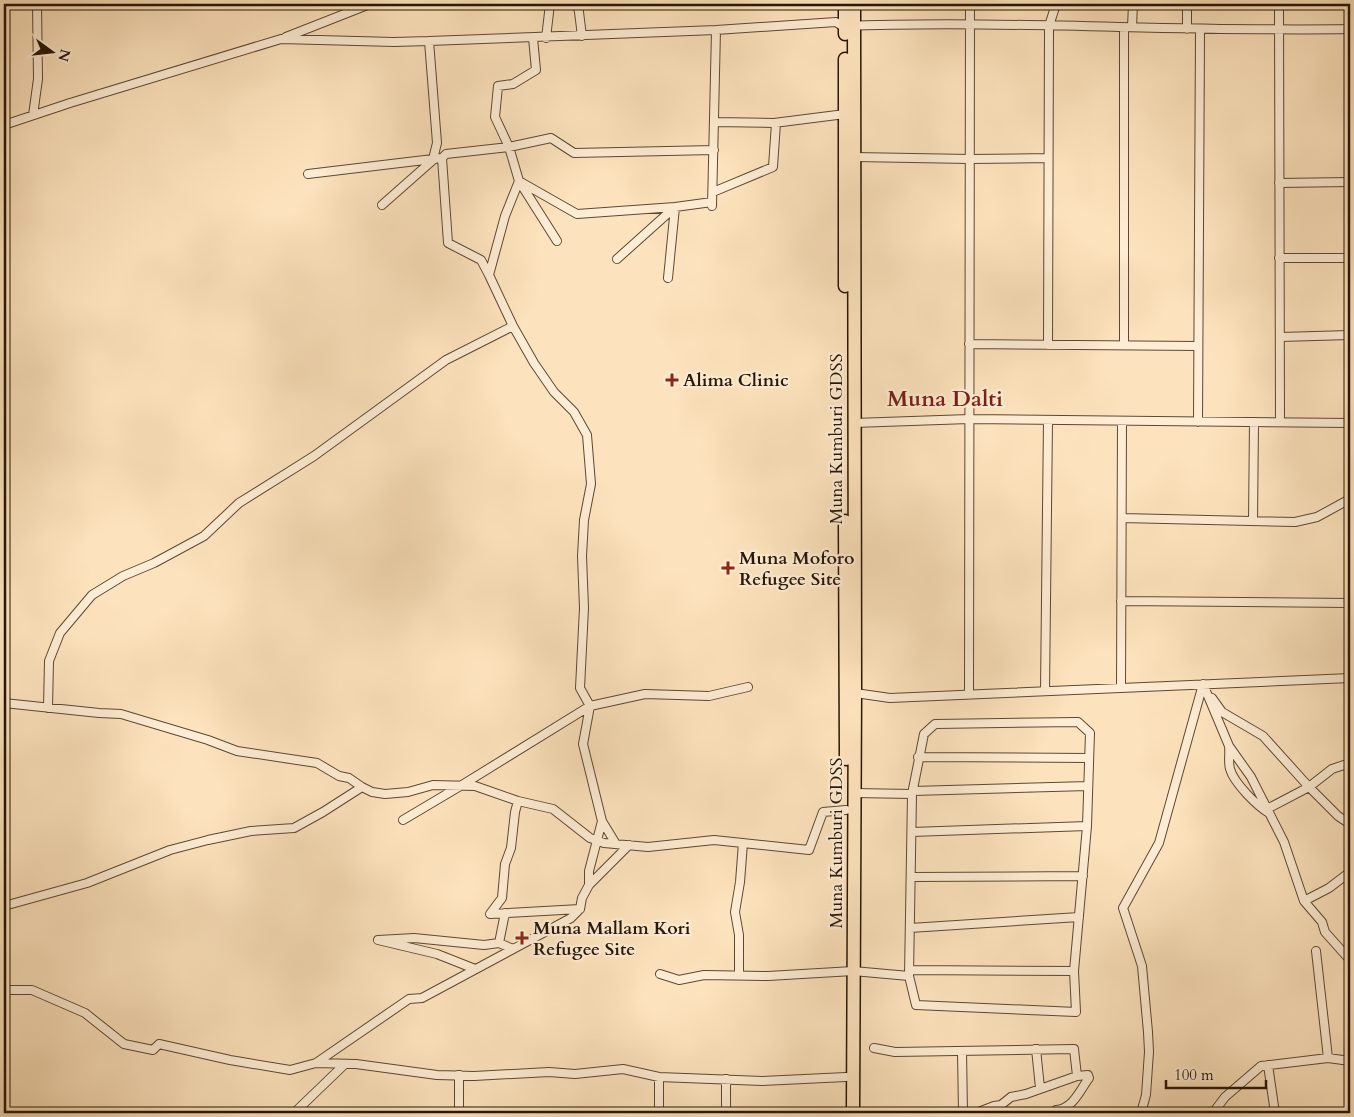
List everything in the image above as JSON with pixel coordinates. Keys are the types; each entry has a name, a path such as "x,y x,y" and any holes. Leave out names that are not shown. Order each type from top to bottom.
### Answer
{"highway":[{"name":"Muna Kumburi GDSS","path":"845,4 849,26 854,157 855,693 846,1113"},
{"name":"Muna Kumburi GDSS","path":"853,1113 846,810 845,114 849,26 854,4"}],"street":[{"path":"33,115 38,79 37,4"},
{"path":"4,125 281,39 370,4"},
{"path":"546,38 550,4"},
{"path":"577,4 580,12 582,36"},
{"path":"969,694 970,4"},
{"path":"1048,345 1049,26 1056,4"},
{"path":"1124,345 1128,28 1134,4"},
{"path":"1187,4 1187,29"},
{"path":"1278,4 1280,422"},
{"path":"281,39 394,42 546,38 836,22 849,26 971,24 1200,30 1350,29"},
{"path":"519,181 577,214 712,204 716,30"},
{"path":"1198,422 1200,30"},
{"path":"533,38 536,70 513,84 498,86 495,117 509,147 519,181 557,241"},
{"path":"382,205 433,159 437,143 429,41"},
{"path":"715,122 776,123 845,114"},
{"path":"713,192 773,167 776,123"},
{"path":"308,174 442,158 446,154 509,147 551,138 574,153 714,150"},
{"path":"854,157 1048,158"},
{"path":"442,158 448,243 481,260 513,326 534,363 554,392 574,412 587,435 591,484 584,520 582,556 584,608 580,688 590,706 583,744 602,821 616,844"},
{"path":"489,275 505,216 519,181"},
{"path":"1279,183 1350,182"},
{"path":"617,259 676,207"},
{"path":"668,278 676,207"},
{"path":"1279,258 1350,258"},
{"path":"48,708 49,661 60,633 92,595 123,576 154,563 204,536 239,503 314,456 446,360 513,326"},
{"path":"1280,336 1350,336"},
{"path":"969,344 1198,346"},
{"path":"854,423 969,419 1350,423"},
{"path":"1045,691 1048,420"},
{"path":"1121,688 1122,421"},
{"path":"1253,521 1254,422"},
{"path":"1122,518 1295,522 1317,517 1350,499"},
{"path":"1121,601 1350,603"},
{"path":"855,693 890,698 1350,678"},
{"path":"1203,684 1229,746 1252,777 1284,842 1304,901 1322,922 1325,932 1350,960"},
{"path":"1203,684 1222,712 1263,736 1309,787 1338,816 1350,824"},
{"path":"1141,1113 1146,1094 1149,1052 1148,1032 1142,966 1123,908 1159,843 1203,684"},
{"path":"403,820 590,706 645,694 709,696 748,687"},
{"path":"4,703 121,714 142,719 158,726 208,740 237,751 317,763 339,776 350,778 372,792 385,794 408,792 433,785 475,786 518,801 554,809 590,838 616,844 648,847 714,840 809,850 823,812 846,810"},
{"path":"1078,722 1090,733 1089,758 1087,826 1074,971 1076,1012 916,1005 909,973 912,793 924,734 935,724 1078,722"},
{"path":"1229,746 1230,770 1260,808 1269,811 1309,787 1332,769 1350,764"},
{"path":"918,757 1089,758"},
{"path":"854,793 912,793 1088,786"},
{"path":"4,906 87,883 170,850 251,831 294,828 362,787"},
{"path":"518,801 514,812 511,848 505,864 502,898 490,914 580,909"},
{"path":"589,885 589,871 602,821"},
{"path":"912,832 1087,826"},
{"path":"739,976 739,935 734,912 740,882 744,843"},
{"path":"316,1063 409,999 422,998 571,918 580,909 582,898 589,885 629,845"},
{"path":"1304,901 1329,888 1350,872"},
{"path":"911,877 1083,876"},
{"path":"499,943 504,913"},
{"path":"910,928 1079,917"},
{"path":"475,969 437,954 378,940 414,938 484,945 499,943 513,949"},
{"path":"1316,951 1328,1058"},
{"path":"660,974 679,980 704,975 768,976 850,971 909,973 1074,971"},
{"path":"4,990 32,990 85,1014 124,1044 152,1050 158,1044 230,1060 290,1070 316,1063 356,1064 437,1075 549,1072 575,1074 623,1069 658,1077 762,1081 846,1077"},
{"path":"874,1048 894,1052 1074,1048 1077,1076"},
{"path":"1036,1049 1040,1088"},
{"path":"962,1051 963,1113"},
{"path":"1213,1113 1225,1097 1261,1066 1328,1058 1350,1060"},
{"path":"294,1113 345,1064"},
{"path":"1268,1065 1275,1113"},
{"path":"459,1075 459,1113"},
{"path":"976,1113 1001,1105 1011,1097 1026,1094 1077,1076 1088,1075 1089,1078 1071,1105 1063,1110 1056,1110 1055,1113"},
{"path":"658,1077 659,1113"},
{"path":"726,1079 726,1113"}],"place":[{"name":"Alima Clinic","path":"672,380"},
{"name":"Muna Moforo Refugee Site","path":"728,568"},
{"name":"Muna Mallam Kori Refugee Site","path":"522,938"}],"district":[{"name":"Muna Dalti","path":"945,398"}]}
